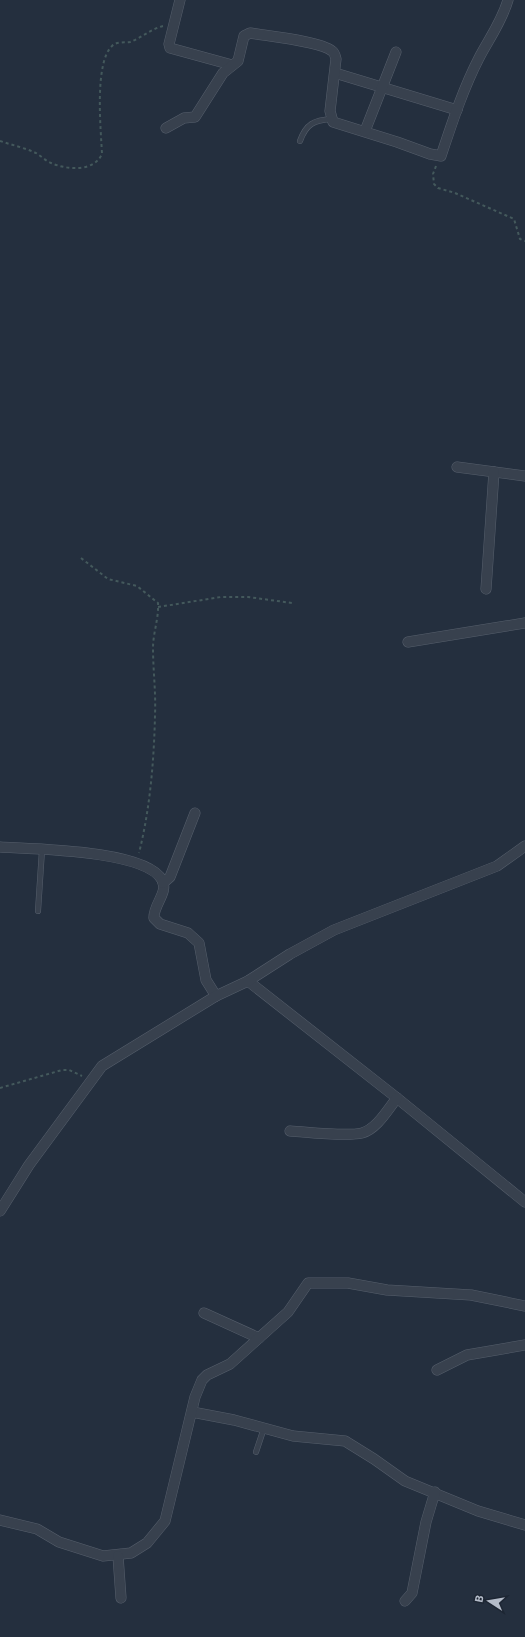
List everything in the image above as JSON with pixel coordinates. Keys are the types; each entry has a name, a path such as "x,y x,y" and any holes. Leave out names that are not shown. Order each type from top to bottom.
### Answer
{"street":[{"path":"180,0 176,23 169,44 170,48 232,65"},
{"path":"166,128 184,118 194,117 223,73 238,61 244,36 250,33 326,48 335,54 335,73 330,111 333,122 365,131 430,154 441,156 457,110 479,58 496,28 508,0"},
{"path":"365,131 396,52"},
{"path":"335,73 457,110"},
{"path":"457,466 525,476"},
{"path":"486,589 494,472"},
{"path":"408,642 525,623"},
{"path":"163,883 170,877 194,813"},
{"path":"0,1211 28,1165 90,1079 102,1066 216,996 248,981 290,954 334,930 497,866 525,846"},
{"path":"0,847 98,855 137,862 157,873 163,883 164,889 155,911 154,918 160,924 188,934 199,943 206,980 216,996"},
{"path":"248,981 397,1098 525,1202"},
{"path":"290,1131 330,1134 362,1133 376,1124 397,1098"},
{"path":"0,1520 37,1529 59,1542 80,1550 103,1556 118,1556 131,1553 147,1542 165,1521 198,1387 202,1380 207,1375 230,1364 288,1312 305,1286 312,1282 348,1283 387,1290 470,1295 525,1306"},
{"path":"204,1313 259,1338"},
{"path":"437,1370 467,1356 525,1345"},
{"path":"192,1412 234,1420 293,1436 345,1441 405,1481 435,1492 478,1511 525,1525"},
{"path":"405,1601 412,1593 426,1522 435,1492"},
{"path":"118,1556 121,1598"}],"lane":[{"path":"300,141 304,130 311,122 332,119"},
{"path":"38,911 42,850"},
{"path":"256,1452 264,1428"}],"path":[{"path":"0,140 36,153 50,163 59,166 75,169 92,165 99,161 102,154 100,108 101,77 108,52 112,46 120,42 128,42 151,33 157,28 176,23"},
{"path":"441,156 434,174 434,184 438,188 455,193 514,219 520,239 525,241"},
{"path":"81,558 108,579 137,586 158,603 153,636 155,715 151,776 147,816 137,862"},
{"path":"158,607 221,597 248,597 292,603"},
{"path":"0,1088 62,1070 69,1070 90,1079"}]}
